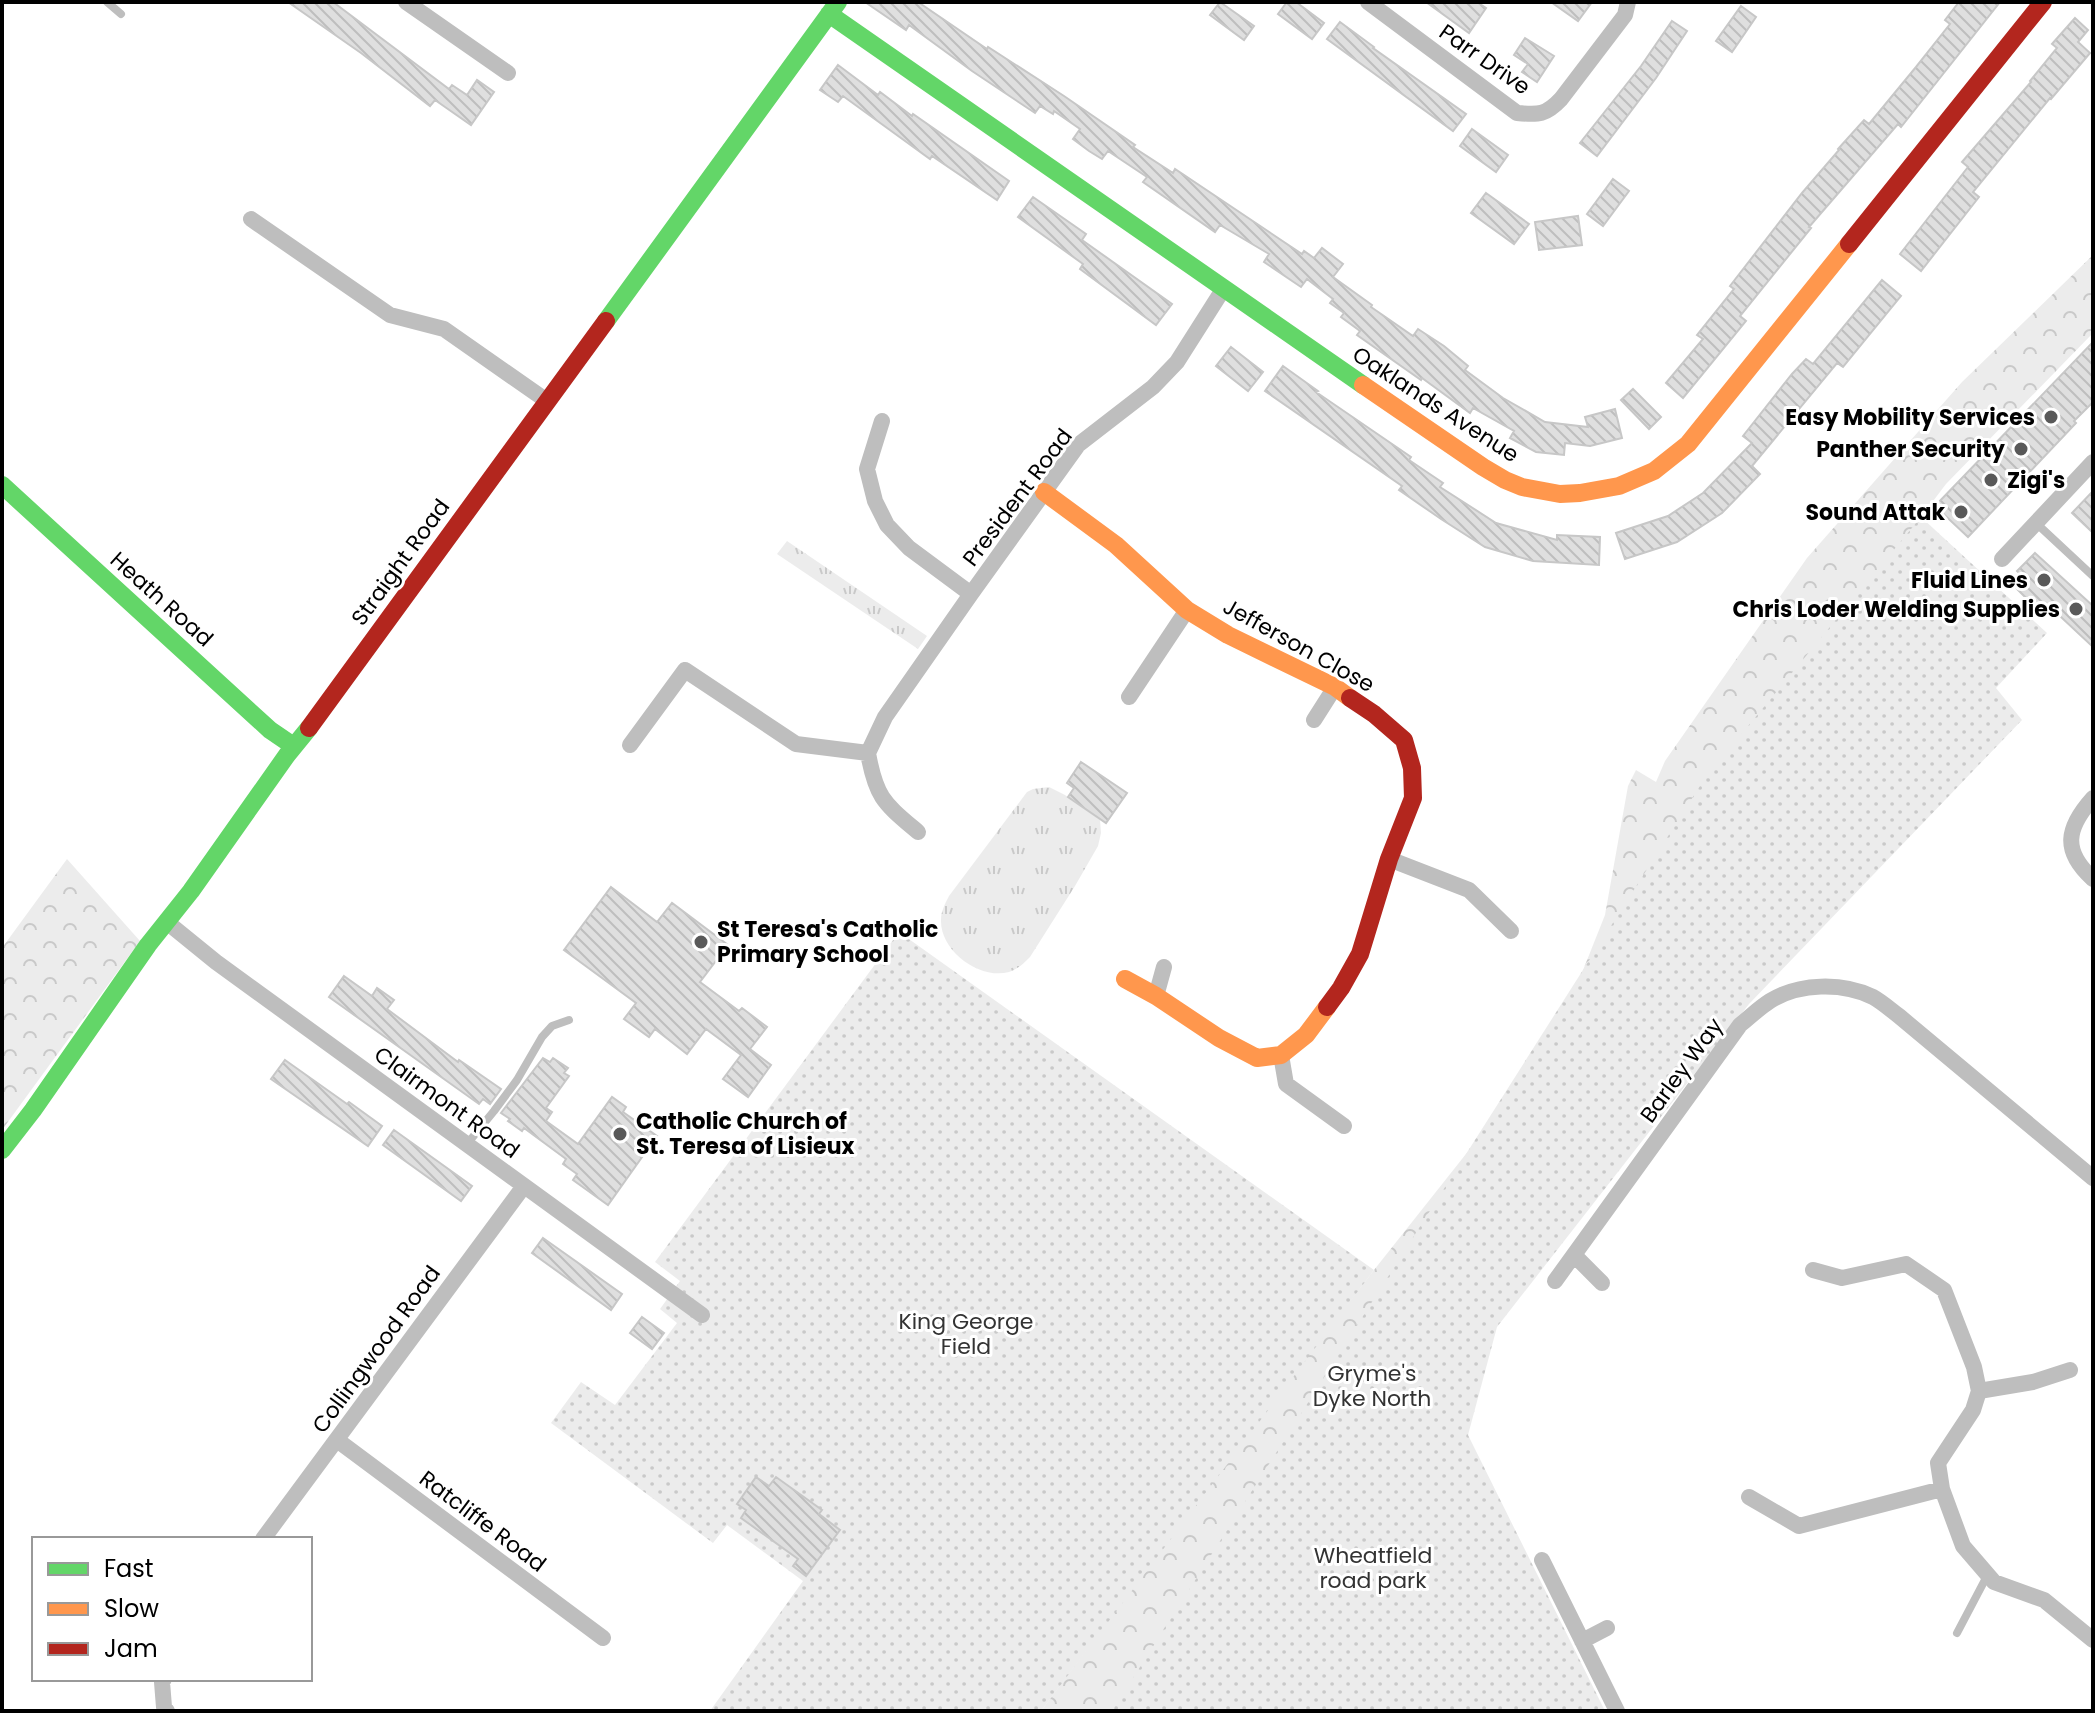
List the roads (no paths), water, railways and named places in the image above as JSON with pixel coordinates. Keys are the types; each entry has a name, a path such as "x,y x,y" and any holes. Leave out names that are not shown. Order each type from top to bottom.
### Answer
{"street":[{"path":"406,2 508,73"},
{"name":"Parr Drive","path":"1368,2 1517,113 1534,115 1549,111 1561,99 1625,15 1628,2"},
{"name":"Oaklands Avenue","path":"834,8 1421,426 1506,481 1542,493 1580,493 1618,486 1655,471 1688,444 2043,2"},
{"name":"Straight Road","path":"2,1150 148,945 168,923 292,745 306,732 834,8"},
{"path":"251,219 390,315 444,329 547,401"},
{"name":"President Road","path":"868,753 885,717 1078,445 1153,387 1177,362 1224,288"},
{"path":"882,421 867,469 875,501 887,525 909,548 971,594"},
{"path":"2002,559 2093,462"},
{"name":"Heath Road","path":"2,485 270,730 292,745"},
{"name":"Jefferson Close","path":"1044,492 1116,545 1187,610 1228,635 1335,687 1404,740 1412,768 1413,798 1389,859 1360,954 1341,988 1306,1035 1281,1055"},
{"path":"1129,697 1187,610"},
{"path":"630,745 685,670 796,744 868,753 873,780 886,805 918,832"},
{"path":"1314,720 1335,687"},
{"path":"2093,798 2082,809 2071,837 2073,857 2093,879"},
{"path":"1389,859 1469,890 1511,931"},
{"name":"Clairmont Road","path":"168,923 216,962 702,1315"},
{"path":"1156,996 1164,967"},
{"path":"1125,979 1257,1058 1281,1055 1286,1084 1344,1126"},
{"name":"Barley Way","path":"1555,1281 1740,1025 1771,1000 1806,988 1846,989 1874,997 2093,1178"},
{"name":"Collingwood Road","path":"264,1537 524,1186"},
{"path":"1574,1255 1602,1283"},
{"path":"1813,1270 1842,1278 1906,1264 1944,1290 1974,1367 1979,1391 1973,1410 1938,1463 1942,1489 1963,1546 1994,1582 2044,1600 2093,1640"},
{"path":"1979,1391 2033,1382 2070,1370"},
{"name":"Ratcliffe Road","path":"337,1440 603,1638"},
{"path":"1749,1497 1799,1526 1942,1489"},
{"path":"1542,1560 1617,1711"},
{"path":"1582,1641 1607,1628"},
{"path":"163,1681 167,1711"}],"lane":[{"path":"107,2 121,14"},
{"path":"2036,523 2093,576"},
{"path":"467,1144 517,1080 542,1037 552,1026 569,1020"},
{"path":"1957,1633 1988,1575"}],"place":[{"name":"Easy Mobility Services","path":"2051,417"},
{"name":"Panther Security","path":"2021,449"},
{"name":"Zigi's","path":"1991,480"},
{"name":"Sound Attak","path":"1961,512"},
{"name":"Fluid Lines","path":"2044,580"},
{"name":"Chris Loder Welding Supplies","path":"2076,609"},
{"name":"St Teresa's Catholic Primary School","path":"701,942"},
{"name":"Catholic Church of St. Teresa of Lisieux","path":"620,1134"}],"park label":[{"name":"King George Field","path":"966,1334"},
{"name":"Gryme's Dyke North","path":"1372,1386"},
{"name":"Wheatfield road park","path":"1373,1568"}]}
